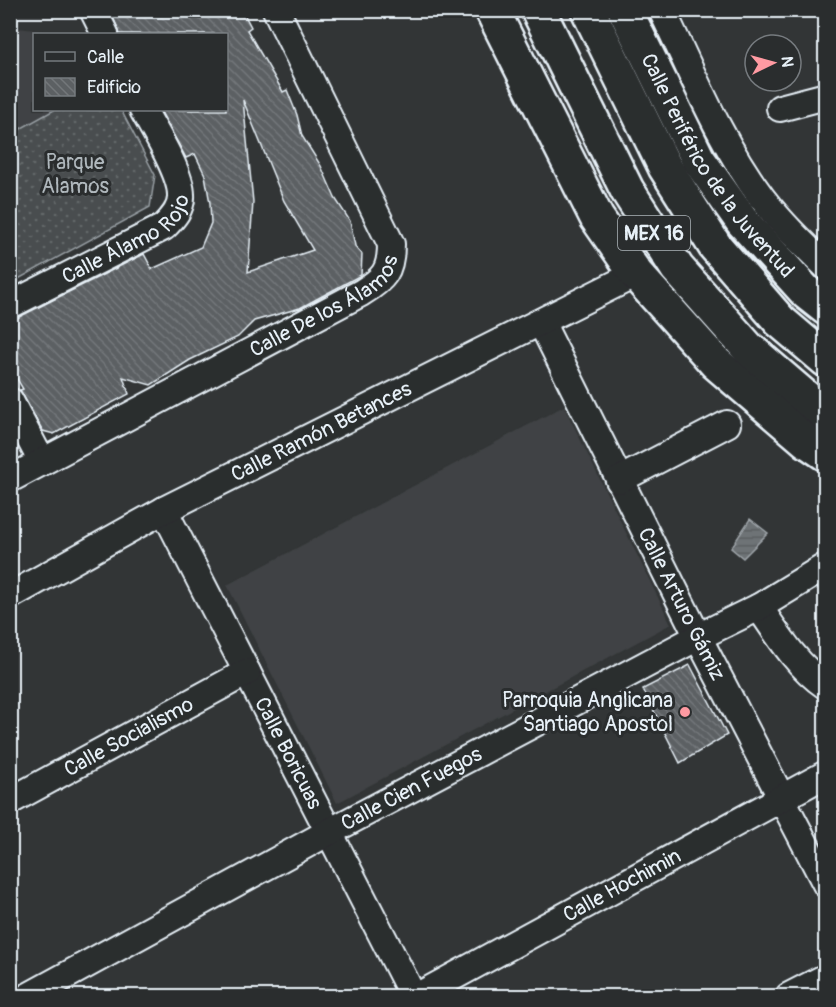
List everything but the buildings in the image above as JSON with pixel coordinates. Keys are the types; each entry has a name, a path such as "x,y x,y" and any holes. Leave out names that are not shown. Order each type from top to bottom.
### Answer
{"main road":[{"path":"492,10 597,218 636,274 716,363 825,454"},
{"name":"MEX 16","path":"538,10 627,190 677,268 748,348 825,415"},
{"name":"MEX 16","path":"588,10 665,167 714,246 780,321 825,360"},
{"name":"Calle Periférico de la Juventud","path":"625,10 698,159 742,221 775,237 807,293 825,308"}],"street":[{"path":"93,10 104,33"},
{"name":"Calle De los Álamos","path":"10,479 361,293 376,284 386,273 391,261 391,244 276,10"},
{"path":"662,10 730,149 761,197 775,237 825,266"},
{"path":"780,108 825,96"},
{"name":"Calle Álamo Rojo","path":"10,305 164,227 173,218 179,207 181,195 178,179 144,111"},
{"name":"Calle Ramón Betances","path":"10,596 164,510 636,274"},
{"name":"Calle Arturo Gámiz","path":"541,322 698,637 825,884"},
{"path":"10,401 42,462"},
{"path":"619,480 728,424"},
{"name":"Calle Boricuas","path":"164,510 413,996"},
{"name":"Calle Cien Fuegos","path":"29,996 328,832 759,607 825,566"},
{"path":"759,607 787,648 815,679 825,686"},
{"name":"Calle Socialismo","path":"10,801 247,672"},
{"name":"Calle Hochimin","path":"418,996 825,774"},
{"path":"789,996 825,977"}],"shaded area":[{"path":"10,27 59,33 33,33 33,111 52,111 11,134"},
{"path":"564,406 671,624 337,803 227,585"},
{"path":"750,519 768,533 743,558 731,548"}],"green space":[{"name":"Parque Alamos","path":"52,111 122,111 155,175 150,207 11,283 11,134"}],"place":[{"name":"Parroquia Anglicana Santiago Apostol","path":"685,712"}]}
